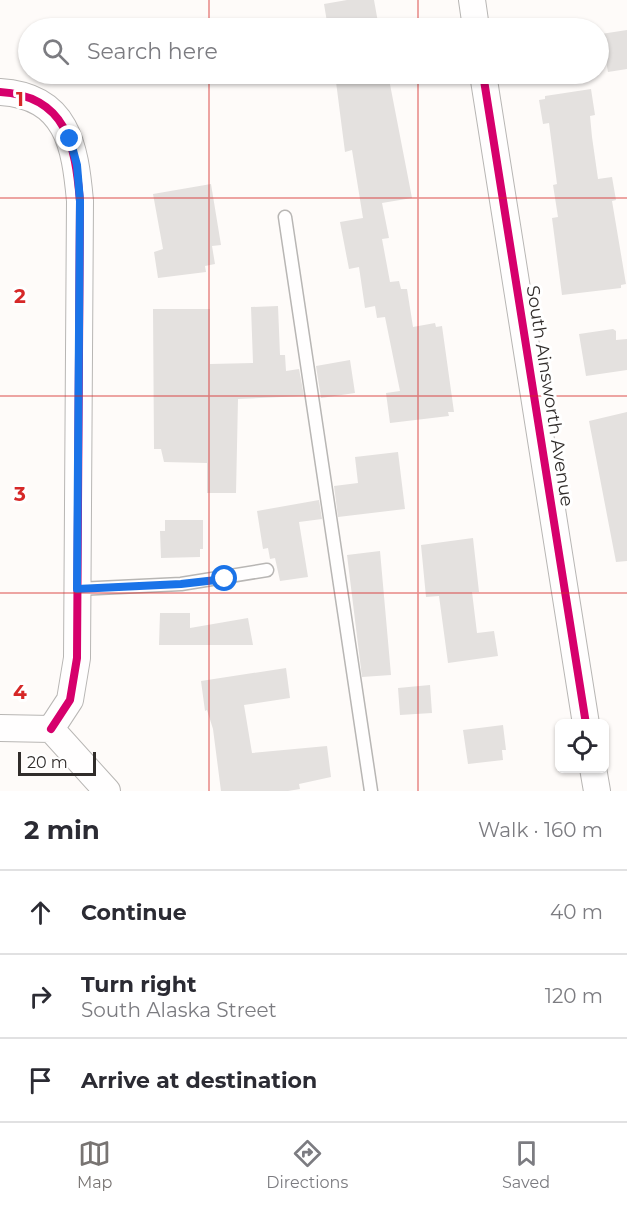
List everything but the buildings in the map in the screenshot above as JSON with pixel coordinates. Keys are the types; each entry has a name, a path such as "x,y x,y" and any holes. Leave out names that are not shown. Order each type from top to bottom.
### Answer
{"street":[{"path":"472,0 475,18"},
{"name":"South Ainsworth Avenue","path":"485,84 585,719"},
{"path":"0,92 27,96 51,109 70,139 77,165 80,201 77,658 73,689 64,711 51,729"},
{"path":"0,728 51,729 107,791"},
{"path":"594,773 597,791"}],"lane":[{"path":"285,217 371,791"},
{"path":"77,589 181,584 267,570"}],"cycle path":[{"path":"485,84 585,719"},
{"path":"0,92 22,96 40,103 53,113 70,143 75,161 80,201 77,658 70,700 51,729"}],"route":[{"path":"70,139 77,165 80,201 77,589 181,584 225,579"}]}
